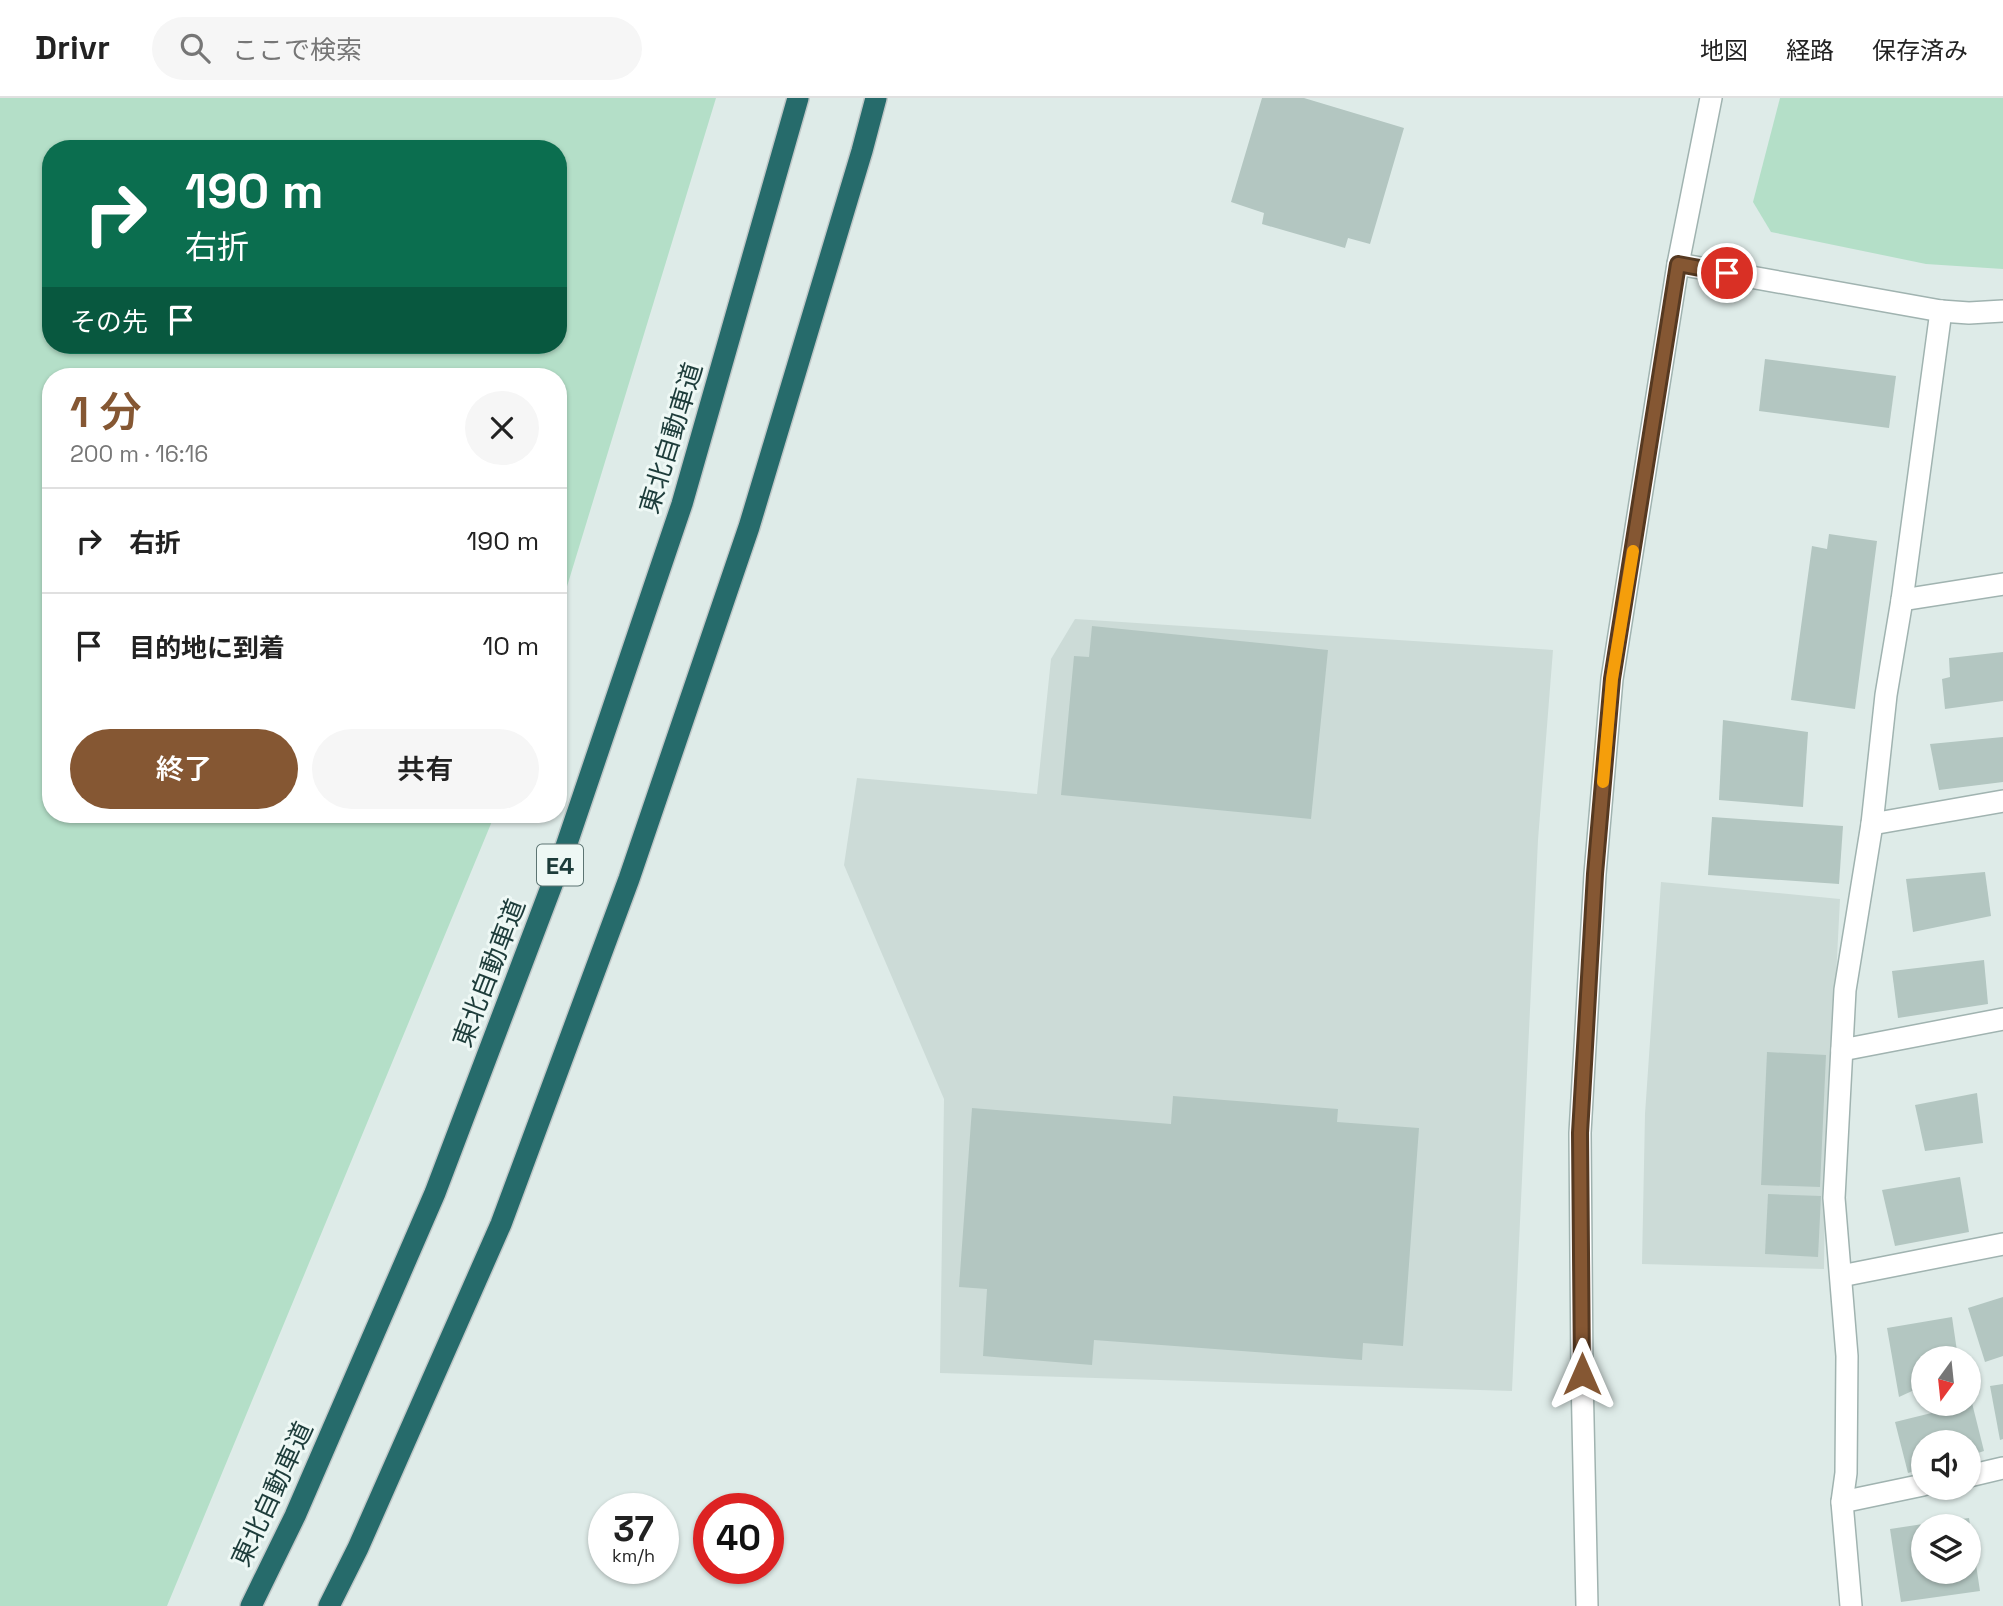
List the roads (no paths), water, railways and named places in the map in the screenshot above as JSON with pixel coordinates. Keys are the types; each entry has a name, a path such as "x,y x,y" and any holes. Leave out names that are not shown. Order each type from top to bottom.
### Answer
{"highway":[{"name":"東北自動車道","path":"251,1606 295,1516 435,1193 561,861 682,504 798,98"},
{"path":"330,1606 501,1224 629,879 750,527 876,98"}],"street":[{"path":"1587,1606 1580,1133 1595,874 1612,679 1678,264 1711,98"},
{"path":"1678,264 1941,311 2003,311"},
{"path":"1851,1606 1842,1502 1846,1473 1847,1356 1834,1198 1845,990 1872,824 1886,695 1902,600 1941,311"},
{"path":"1902,600 2003,584"},
{"path":"1872,824 2003,801"},
{"path":"1842,1050 2003,1019"},
{"path":"1841,1276 2003,1244"},
{"path":"1981,1473 2003,1468"},
{"path":"1842,1502 1911,1488"}]}
